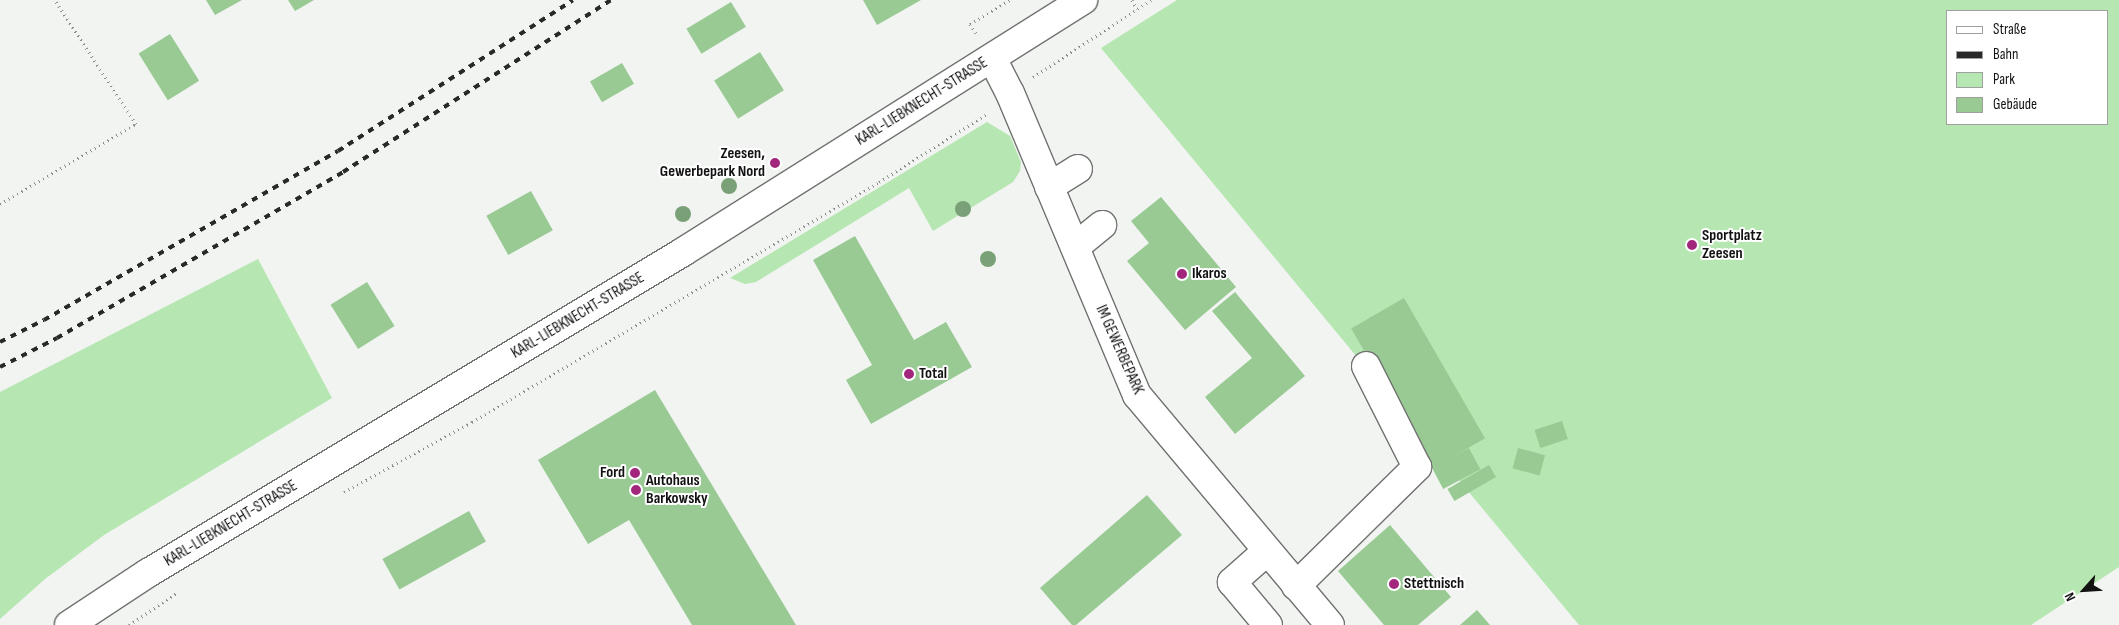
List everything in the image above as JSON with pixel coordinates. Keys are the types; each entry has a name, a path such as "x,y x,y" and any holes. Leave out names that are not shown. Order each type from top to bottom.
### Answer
{"street":[{"name":"KARL-LIEBKNECHT-STRASSE","path":"69,625 148,573 682,252 1083,0"},
{"name":"IM GEWERBEPARK","path":"992,58 1010,94 1137,394 1330,625"},
{"path":"1049,187 1078,168"},
{"path":"1075,247 1102,225"},
{"path":"1296,586 1417,467 1366,366"},
{"path":"1267,551 1232,582 1268,625"}],"path":[{"path":"0,204 136,124 55,0"},
{"path":"1132,0 1137,9"},
{"path":"336,497 472,422 879,182 982,119 1010,94 1151,0"},
{"path":"129,625 183,588"}],"green space":[{"name":"Sportplatz Zeesen","path":"1177,0 2119,0 2119,567 2031,625 1579,625 1101,48"},
{"path":"987,122 1010,136 1021,162 1020,171 1013,182 933,231 909,188 756,282 745,284 730,278"},
{"path":"258,259 332,398 104,535 45,579 0,619 0,392"}],"building":[{"path":"206,0 242,0 215,15"},
{"path":"288,0 314,0 295,11"},
{"path":"863,0 921,0 877,25"},
{"path":"731,2 746,27 701,54 686,29"},
{"path":"170,34 199,81 168,100 139,54"},
{"path":"760,52 784,90 738,119 714,81"},
{"path":"622,63 634,84 602,102 590,82"},
{"path":"531,191 553,230 508,255 486,216"},
{"name":"Ikaros","path":"1161,197 1236,287 1185,330 1127,261 1149,243 1131,221"},
{"path":"855,236 914,340 946,322 972,367 871,424 846,380 872,365 813,260"},
{"path":"367,282 395,326 358,349 331,305"},
{"path":"1235,292 1305,376 1235,434 1205,397 1252,358 1212,311"},
{"path":"1404,298 1485,438 1432,469 1351,328"},
{"name":"Autohaus Barkowsky","path":"655,390 796,625 692,625 629,520 588,544 538,460"},
{"path":"1562,421 1568,439 1540,448 1534,430"},
{"path":"1469,448 1480,469 1443,489 1432,468"},
{"path":"1518,448 1545,455 1540,476 1513,468"},
{"path":"1489,465 1496,477 1454,501 1447,489"},
{"path":"1147,495 1182,535 1076,625 1072,625 1040,588"},
{"path":"469,511 486,542 399,590 382,559"},
{"name":"Stettnisch","path":"1390,525 1451,597 1418,625 1384,625 1338,571"},
{"path":"1477,610 1490,625 1460,625"}],"railway":[{"path":"0,342 44,320 338,151 573,0"},
{"path":"0,367 57,338 343,172 611,0"}],"place":[{"name":"Zeesen, Gewerbepark Nord","path":"775,163"},
{"name":"Sportplatz Zeesen","path":"1692,245"},
{"name":"Ikaros","path":"1182,274"},
{"name":"Total","path":"909,374"},
{"name":"Ford","path":"635,473"},
{"name":"Autohaus Barkowsky","path":"636,490"},
{"name":"Stettnisch","path":"1394,584"}]}
